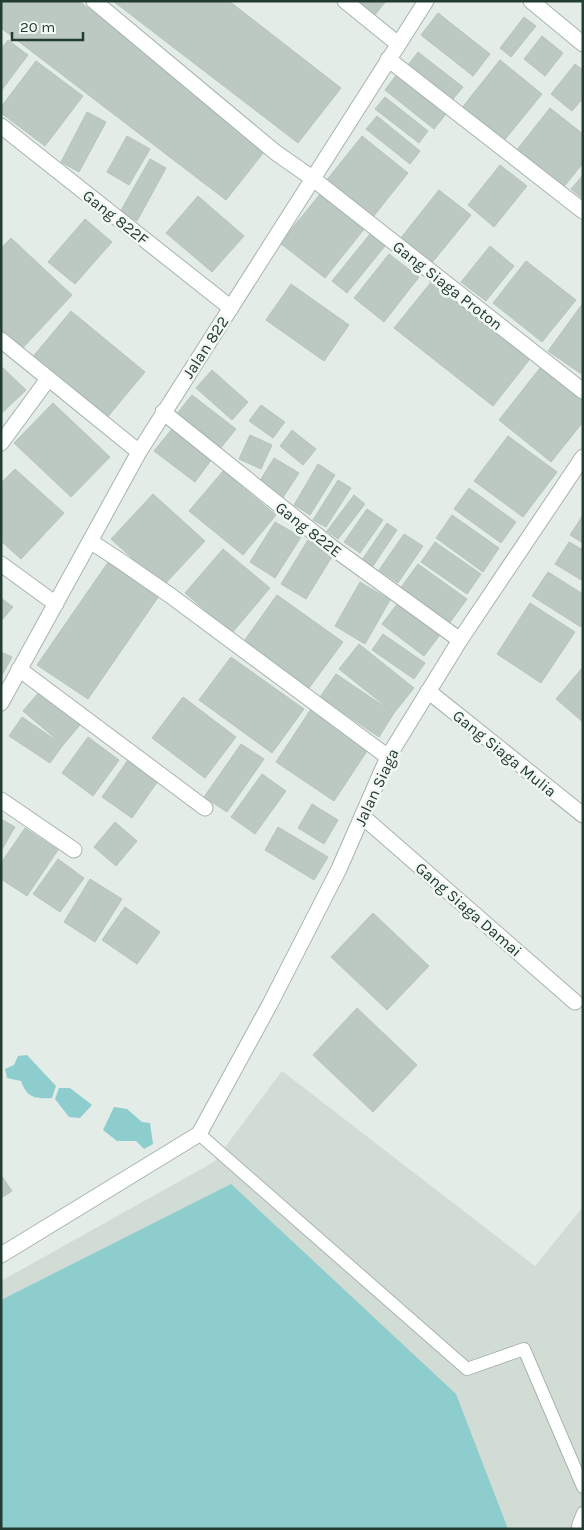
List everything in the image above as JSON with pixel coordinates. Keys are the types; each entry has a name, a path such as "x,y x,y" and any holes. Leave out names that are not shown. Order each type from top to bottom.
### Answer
{"street":[{"name":"Gang Siaga Proton","path":"94,1 275,152 312,178 583,391"},
{"path":"345,1 398,44"},
{"name":"Jalan 822","path":"1,703 138,452 426,1"},
{"path":"531,1 583,44"},
{"path":"388,60 583,211"},
{"name":"Gang 822F","path":"1,126 231,308"},
{"path":"1,340 138,452"},
{"path":"1,443 48,379"},
{"name":"Gang 822E","path":"163,412 333,548 460,640"},
{"name":"Jalan Siaga","path":"199,1134 270,1004 339,868 388,757 460,640 583,457"},
{"path":"90,541 171,596 388,757"},
{"path":"1,564 56,604"},
{"path":"19,669 205,808"},
{"name":"Gang Siaga Mulia","path":"428,691 583,815"},
{"path":"1,800 74,850"},
{"name":"Gang Siaga Damai","path":"362,816 576,1002"},
{"path":"1,1255 199,1134"}],"lane":[{"path":"199,1134 467,1369 524,1349 583,1487"},
{"path":"579,1529 578,1526 583,1513"}],"shaded area":[{"path":"282,1071 535,1266 583,1207 583,1529 1,1529 1,1281 214,1162"}],"water":[{"path":"27,1055 56,1086 52,1098 36,1098 26,1091 21,1081 7,1078 5,1069 14,1065 18,1056"},
{"path":"59,1088 70,1088 92,1105 80,1118 69,1117 55,1099"},
{"path":"114,1107 127,1109 142,1122 150,1123 153,1144 144,1149 136,1141 117,1141 103,1130"},
{"path":"231,1184 456,1394 508,1529 1,1529 1,1300"}],"building":[{"path":"1,1 79,1 268,147 226,200 1,28"},
{"path":"113,1 229,1 341,88 298,143"},
{"path":"355,1 386,1 374,16"},
{"path":"438,13 490,54 473,76 421,35"},
{"path":"524,17 536,26 511,57 500,48"},
{"path":"542,36 563,53 545,76 524,59"},
{"path":"8,40 28,55 1,91 1,49"},
{"path":"418,52 463,87 449,104 405,69"},
{"path":"500,60 542,94 503,142 461,109"},
{"path":"36,61 83,96 45,146 1,113 1,107"},
{"path":"575,64 583,70 583,98 572,111 551,94"},
{"path":"400,70 450,109 434,129 385,90"},
{"path":"385,97 428,131 419,143 375,109"},
{"path":"550,108 583,134 583,163 563,188 516,151"},
{"path":"87,112 106,122 79,172 61,162"},
{"path":"377,116 420,151 410,164 366,129"},
{"path":"127,136 150,149 129,185 107,172"},
{"path":"362,136 408,173 373,217 326,181"},
{"path":"150,159 166,168 137,221 120,212"},
{"path":"500,165 527,186 494,227 468,205"},
{"path":"583,175 583,199 571,189"},
{"path":"439,190 471,215 431,264 400,239"},
{"path":"321,193 365,228 325,278 280,243"},
{"path":"198,196 244,236 212,272 166,233"},
{"path":"85,219 112,242 75,284 48,262"},
{"path":"370,234 385,246 347,293 332,281"},
{"path":"11,238 72,295 19,352 1,336 1,248"},
{"path":"490,246 514,266 486,301 461,282"},
{"path":"389,254 419,277 384,322 354,298"},
{"path":"526,261 576,300 542,342 493,303"},
{"path":"432,281 530,359 493,406 394,328"},
{"path":"291,284 349,325 324,361 266,320"},
{"path":"583,303 583,375 548,351"},
{"path":"71,311 145,372 105,420 31,359"},
{"path":"1,366 26,390 1,414"},
{"path":"540,368 583,401 583,422 551,462 499,420"},
{"path":"212,370 248,402 232,420 196,388"},
{"path":"192,395 236,429 219,450 175,416"},
{"path":"53,403 110,457 71,497 14,443"},
{"path":"261,405 285,422 273,438 249,421"},
{"path":"172,429 212,459 195,482 154,451"},
{"path":"292,430 316,449 303,465 280,446"},
{"path":"250,435 272,445 261,469 239,459"},
{"path":"508,436 557,472 523,517 474,481"},
{"path":"274,458 299,473 282,499 258,484"},
{"path":"318,464 335,475 310,515 294,505"},
{"path":"15,469 64,513 21,559 1,541 1,483"},
{"path":"223,471 276,515 243,555 189,511"},
{"path":"338,480 351,488 326,527 313,520"},
{"path":"469,488 516,522 501,543 454,509"},
{"path":"153,494 205,541 163,586 111,539"},
{"path":"354,495 365,504 338,539 327,531"},
{"path":"367,509 383,520 360,553 344,542"},
{"path":"452,515 499,548 483,572 436,538"},
{"path":"583,515 583,543 570,535"},
{"path":"275,522 301,537 275,578 250,562"},
{"path":"387,523 397,530 373,566 362,560"},
{"path":"404,534 423,546 398,583 379,570"},
{"path":"308,540 333,555 306,599 281,584"},
{"path":"435,542 481,574 467,594 421,562"},
{"path":"569,542 583,550 583,581 555,564"},
{"path":"223,549 270,588 232,633 185,593"},
{"path":"111,558 161,593 88,699 37,665"},
{"path":"418,564 467,599 448,625 399,590"},
{"path":"548,572 583,594 583,625 581,627 532,596"},
{"path":"360,582 390,600 365,644 335,626"},
{"path":"277,595 343,642 309,688 244,641"},
{"path":"1,598 13,607 1,621"},
{"path":"401,599 443,631 424,656 382,624"},
{"path":"530,603 575,632 541,683 497,654"},
{"path":"383,634 425,663 414,679 372,650"},
{"path":"359,644 414,688 394,713 339,669"},
{"path":"1,652 12,657 1,677"},
{"path":"231,657 304,709 272,753 199,700"},
{"path":"583,667 583,722 556,699"},
{"path":"336,674 394,713 379,737 320,697"},
{"path":"40,691 80,725 63,745 23,711"},
{"path":"183,697 236,737 205,778 152,738"},
{"path":"311,709 369,748 334,801 276,762"},
{"path":"22,717 63,745 50,763 9,736"},
{"path":"88,737 119,760 93,796 62,773"},
{"path":"241,744 264,759 227,812 204,797"},
{"path":"128,760 158,781 132,818 102,797"},
{"path":"262,774 286,791 255,834 231,817"},
{"path":"312,804 338,820 324,844 298,828"},
{"path":"1,819 15,827 1,851"},
{"path":"115,822 137,841 116,866 94,847"},
{"path":"278,827 328,857 314,880 265,850"},
{"path":"25,828 58,850 27,896 1,879 1,863"},
{"path":"58,859 84,878 60,912 33,894"},
{"path":"90,879 122,899 95,942 64,922"},
{"path":"125,907 160,932 137,964 102,940"},
{"path":"373,913 429,966 387,1010 331,957"},
{"path":"357,1008 417,1065 373,1112 313,1055"},
{"path":"1,1175 12,1191 1,1198"}]}
